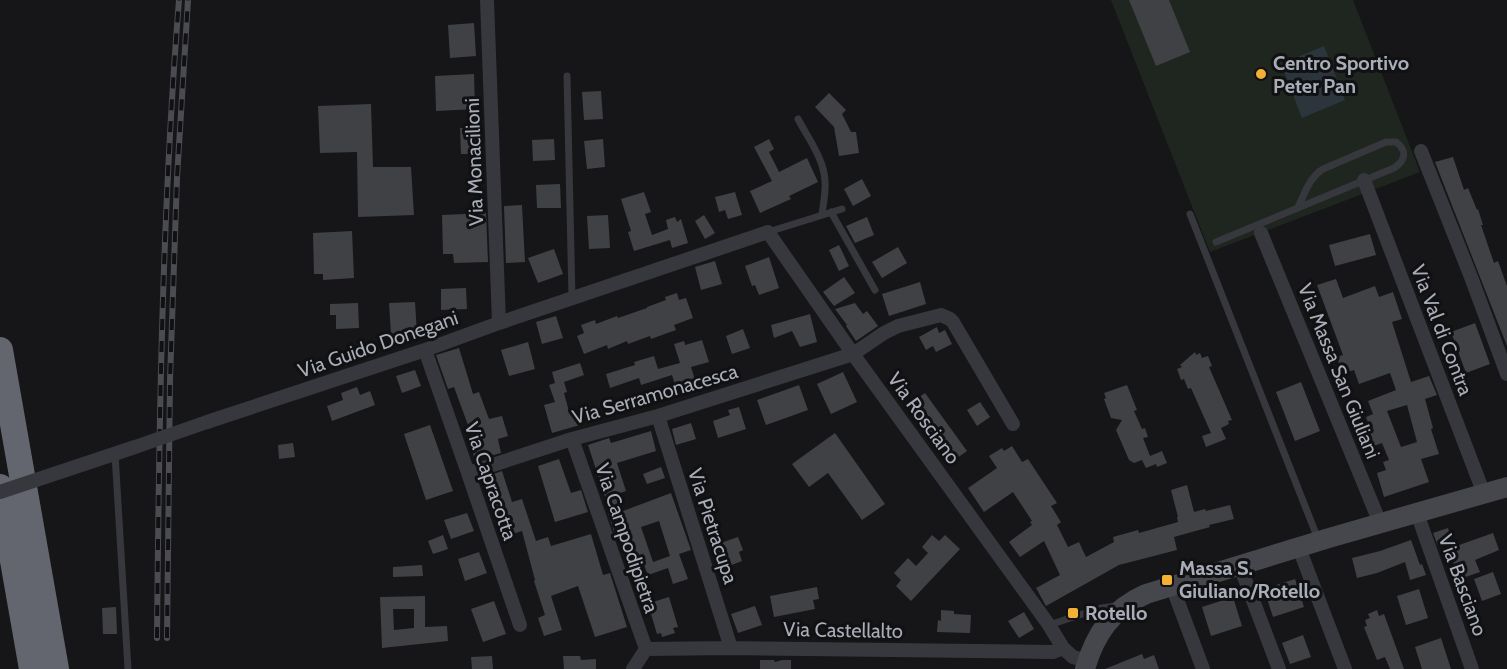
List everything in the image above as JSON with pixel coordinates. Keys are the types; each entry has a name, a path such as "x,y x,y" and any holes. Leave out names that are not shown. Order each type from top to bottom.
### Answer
{"highway":[{"path":"0,350 56,669"},
{"path":"0,487 32,669"},
{"path":"0,575 16,669"}],"street":[{"name":"Via Monacilioni","path":"487,0 499,322"},
{"path":"1421,151 1507,374"},
{"name":"Via Val di Contra","path":"1364,180 1484,494"},
{"name":"Via Guido Donegani","path":"0,492 768,232"},
{"name":"Via Rosciano","path":"768,232 853,354 1049,625 1063,648"},
{"name":"Via Massa San Giuliani","path":"1261,233 1380,523"},
{"name":"Via Serramonacesca","path":"468,473 853,354 898,326 936,315 946,316 953,322 1013,424"},
{"name":"Via Capracotta","path":"425,350 520,625"},
{"name":"Via Pietracupa","path":"658,416 731,648"},
{"name":"Via Campodipietra","path":"572,439 646,649"},
{"path":"1063,648 1086,665 1103,628 1113,615 1146,594 1507,487"},
{"name":"Via Basciano","path":"1417,513 1472,669"},
{"path":"1299,548 1345,669"},
{"path":"1240,566 1279,669"},
{"path":"1172,586 1203,669"},
{"name":"Via Castellalto","path":"646,649 1053,652 1063,648"},
{"path":"633,669 646,649"}],"lane":[{"path":"567,76 572,298"},
{"path":"798,119 823,171 825,191 822,215"},
{"path":"1216,242 1394,168 1400,164 1404,155 1400,145 1396,142 1386,142 1323,169 1311,180 1298,207"},
{"path":"768,232 842,209"},
{"path":"831,212 875,290"},
{"path":"1190,214 1319,542"},
{"path":"116,454 128,669"},
{"path":"1049,625 1101,608 1128,604"}],"shaded area":[{"name":"Centro Sportivo Peter Pan","path":"1111,0 1353,0 1420,172 1210,252"},
{"path":"1324,46 1345,100 1302,118 1281,64"}],"building":[{"path":"1129,0 1169,0 1190,52 1156,66"},
{"path":"474,23 476,56 450,58 448,25"},
{"path":"474,74 475,109 436,111 435,76"},
{"path":"601,91 603,119 584,120 582,92"},
{"path":"829,93 846,110 842,114 851,132 856,132 859,153 839,156 834,127 815,107"},
{"path":"371,104 373,167 411,167 414,215 358,217 357,152 320,153 318,106"},
{"path":"460,128 475,128 476,154 461,154"},
{"path":"554,139 555,160 533,161 532,140"},
{"path":"603,139 605,167 587,169 584,141"},
{"path":"769,139 774,149 769,152 779,172 807,158 818,182 789,196 791,199 760,213 750,191 772,181 754,147"},
{"path":"1453,157 1464,190 1468,188 1478,209 1494,263 1498,261 1507,286 1507,346 1435,162"},
{"path":"862,179 871,196 853,206 844,189"},
{"path":"560,184 561,208 537,208 536,185"},
{"path":"644,192 651,212 645,214 652,235 668,229 666,220 675,217 677,222 681,219 688,243 672,248 670,240 634,251 628,232 631,231 621,199"},
{"path":"735,192 742,215 728,219 725,210 719,212 715,197"},
{"path":"522,205 525,262 506,263 504,206"},
{"path":"486,213 488,262 454,263 453,254 443,254 442,215"},
{"path":"608,215 610,248 589,249 587,216"},
{"path":"704,215 715,233 705,239 695,221"},
{"path":"867,217 874,235 855,243 846,226"},
{"path":"352,231 354,278 323,280 323,274 314,274 313,233"},
{"path":"1370,234 1376,255 1335,266 1329,245"},
{"path":"839,245 849,266 839,271 829,250"},
{"path":"898,247 907,263 882,278 872,262"},
{"path":"554,249 563,274 538,283 528,258"},
{"path":"769,257 779,288 759,295 755,285 752,286 745,266"},
{"path":"715,261 722,284 701,290 695,267"},
{"path":"844,277 855,293 834,306 823,292"},
{"path":"1336,279 1343,298 1375,286 1379,297 1393,292 1402,319 1392,322 1411,382 1429,376 1437,395 1425,399 1439,454 1421,459 1429,482 1384,497 1377,473 1386,470 1383,462 1389,460 1382,443 1371,447 1363,427 1369,425 1366,417 1373,414 1368,401 1396,390 1390,373 1359,384 1354,370 1342,374 1337,357 1343,355 1317,285","holes":["1407,405 1417,442 1401,447 1387,411"]},
{"path":"920,282 926,304 889,316 882,294"},
{"path":"466,288 467,309 441,310 441,289"},
{"path":"677,293 679,300 686,298 693,318 674,325 676,330 651,339 650,336 628,344 627,341 608,349 607,345 584,354 577,336 584,333 581,325 595,320 596,324 617,316 618,318 666,300 665,297"},
{"path":"415,302 417,333 391,334 389,303"},
{"path":"358,303 359,328 336,329 336,315 330,315 330,304"},
{"path":"855,303 863,314 867,311 878,326 856,341 835,309"},
{"path":"810,314 817,342 800,347 792,331 774,338 771,325"},
{"path":"556,316 563,338 542,344 536,322"},
{"path":"1475,323 1490,364 1466,373 1451,332"},
{"path":"937,327 939,333 945,330 952,344 936,352 933,346 926,350 919,337"},
{"path":"743,329 750,348 732,354 726,336"},
{"path":"702,340 709,362 691,367 696,383 689,385 690,387 677,391 672,375 641,385 639,378 610,388 606,374 654,356 658,369 680,363 674,344 684,341 685,345"},
{"path":"528,342 535,369 509,376 501,350"},
{"path":"459,348 473,394 479,392 489,419 502,416 508,436 498,439 501,453 475,460 468,437 472,436 454,387 448,389 436,355"},
{"path":"1195,352 1196,355 1200,353 1202,358 1208,356 1212,366 1209,367 1232,420 1221,428 1226,439 1206,447 1202,436 1211,433 1191,388 1188,389 1184,379 1181,380 1177,369 1182,367 1180,365"},
{"path":"580,363 584,375 564,382 567,392 564,393 570,415 576,413 580,425 552,433 544,405 555,402 549,385 555,383 552,372"},
{"path":"415,370 421,386 402,393 396,376"},
{"path":"843,372 857,402 831,414 817,384"},
{"path":"1301,382 1320,431 1295,441 1276,392"},
{"path":"799,385 808,410 766,425 757,400"},
{"path":"1127,385 1137,410 1134,411 1148,437 1143,438 1150,456 1162,451 1167,463 1146,468 1142,460 1134,463 1129,460 1116,430 1122,420 1111,418 1104,399 1106,398 1104,393"},
{"path":"357,387 360,395 370,391 375,405 332,421 327,406 343,400 341,393"},
{"path":"925,393 967,451 947,465 924,432 935,425 916,399"},
{"path":"980,402 990,417 977,426 967,410"},
{"path":"739,407 746,429 718,438 713,421 730,415 728,410"},
{"path":"691,423 696,439 676,445 672,429"},
{"path":"430,425 453,491 426,500 404,434"},
{"path":"651,431 656,451 617,463 626,491 617,494 623,511 671,493 691,550 679,554 688,579 673,584 668,568 648,575 640,555 627,560 619,534 615,535 608,513 610,512 588,445 609,438 611,443","holes":["659,521 670,556 653,562 641,527"]},
{"path":"835,433 885,504 862,520 828,473 809,487 792,464"},
{"path":"293,443 295,457 279,459 278,445"},
{"path":"1012,446 1022,462 1028,459 1057,503 1051,506 1061,522 1057,525 1068,547 1079,542 1086,557 1114,542 1113,537 1138,530 1139,533 1178,522 1171,490 1187,485 1194,512 1230,505 1234,519 1174,537 1177,550 1119,565 1046,606 1036,588 1060,575 1044,541 1020,557 1009,542 1032,525 1030,522 1032,521 1013,492 984,512 968,488 997,468 989,456 1002,448 1004,451"},
{"path":"559,459 571,493 581,490 588,512 555,522 538,466"},
{"path":"661,467 665,478 647,484 643,474"},
{"path":"502,471 512,502 522,499 536,541 548,537 551,546 591,534 603,575 610,573 627,627 595,637 578,586 551,596 562,630 544,636 538,618 545,615 522,531 503,537 482,478"},
{"path":"467,513 474,531 451,539 444,520"},
{"path":"1448,528 1452,542 1438,546 1433,533"},
{"path":"1493,533 1499,550 1475,560 1480,572 1460,579 1448,549"},
{"path":"443,535 448,549 433,554 428,541"},
{"path":"932,535 939,541 945,535 960,549 911,601 896,586 901,580 894,573 908,558 916,566 928,553 922,547"},
{"path":"738,537 743,550 739,552 742,561 729,566 727,562 719,565 712,546"},
{"path":"1411,540 1426,575 1410,580 1405,562 1357,578 1352,558"},
{"path":"479,552 487,573 465,581 458,559"},
{"path":"422,565 423,576 393,577 393,567"},
{"path":"1493,572 1501,594 1482,601 1474,579"},
{"path":"1295,579 1304,607 1273,617 1264,589"},
{"path":"817,587 819,599 813,600 815,609 774,617 770,596"},
{"path":"1419,589 1428,618 1406,625 1397,596"},
{"path":"425,596 425,627 447,626 448,641 382,648 380,597","holes":["393,609 414,609 414,628 394,630"]},
{"path":"669,597 678,627 673,628 675,633 662,637 661,633 657,634 646,604"},
{"path":"1233,597 1242,626 1211,636 1202,607"},
{"path":"494,601 506,634 483,642 471,609"},
{"path":"755,606 762,625 738,633 731,614"},
{"path":"116,607 117,634 103,634 102,608"},
{"path":"941,610 954,611 954,614 971,615 970,633 937,632 938,620 941,621"},
{"path":"1377,610 1379,616 1384,614 1404,669 1390,669 1385,657 1377,660 1364,627 1367,626 1365,620 1370,618 1368,614"},
{"path":"1024,612 1034,629 1019,638 1008,621"},
{"path":"1303,635 1311,657 1290,664 1282,643"},
{"path":"1441,638 1451,669 1422,669 1415,647"},
{"path":"1142,654 1144,659 1154,655 1159,669 1105,669"},
{"path":"492,656 493,669 472,669 471,657"},
{"path":"563,656 580,656 581,660 596,659 596,669 564,669"},
{"path":"760,660 774,660 775,662 791,660 791,669 760,669"}],"railway":[{"path":"157,638 160,398 165,239 179,0"},
{"path":"167,638 170,380 177,178 188,0"}],"place":[{"name":"Centro Sportivo Peter Pan","path":"1261,74"},
{"name":"Massa S. Giuliano/Rotello","path":"1167,580"},
{"name":"Rotello","path":"1073,613"}]}
